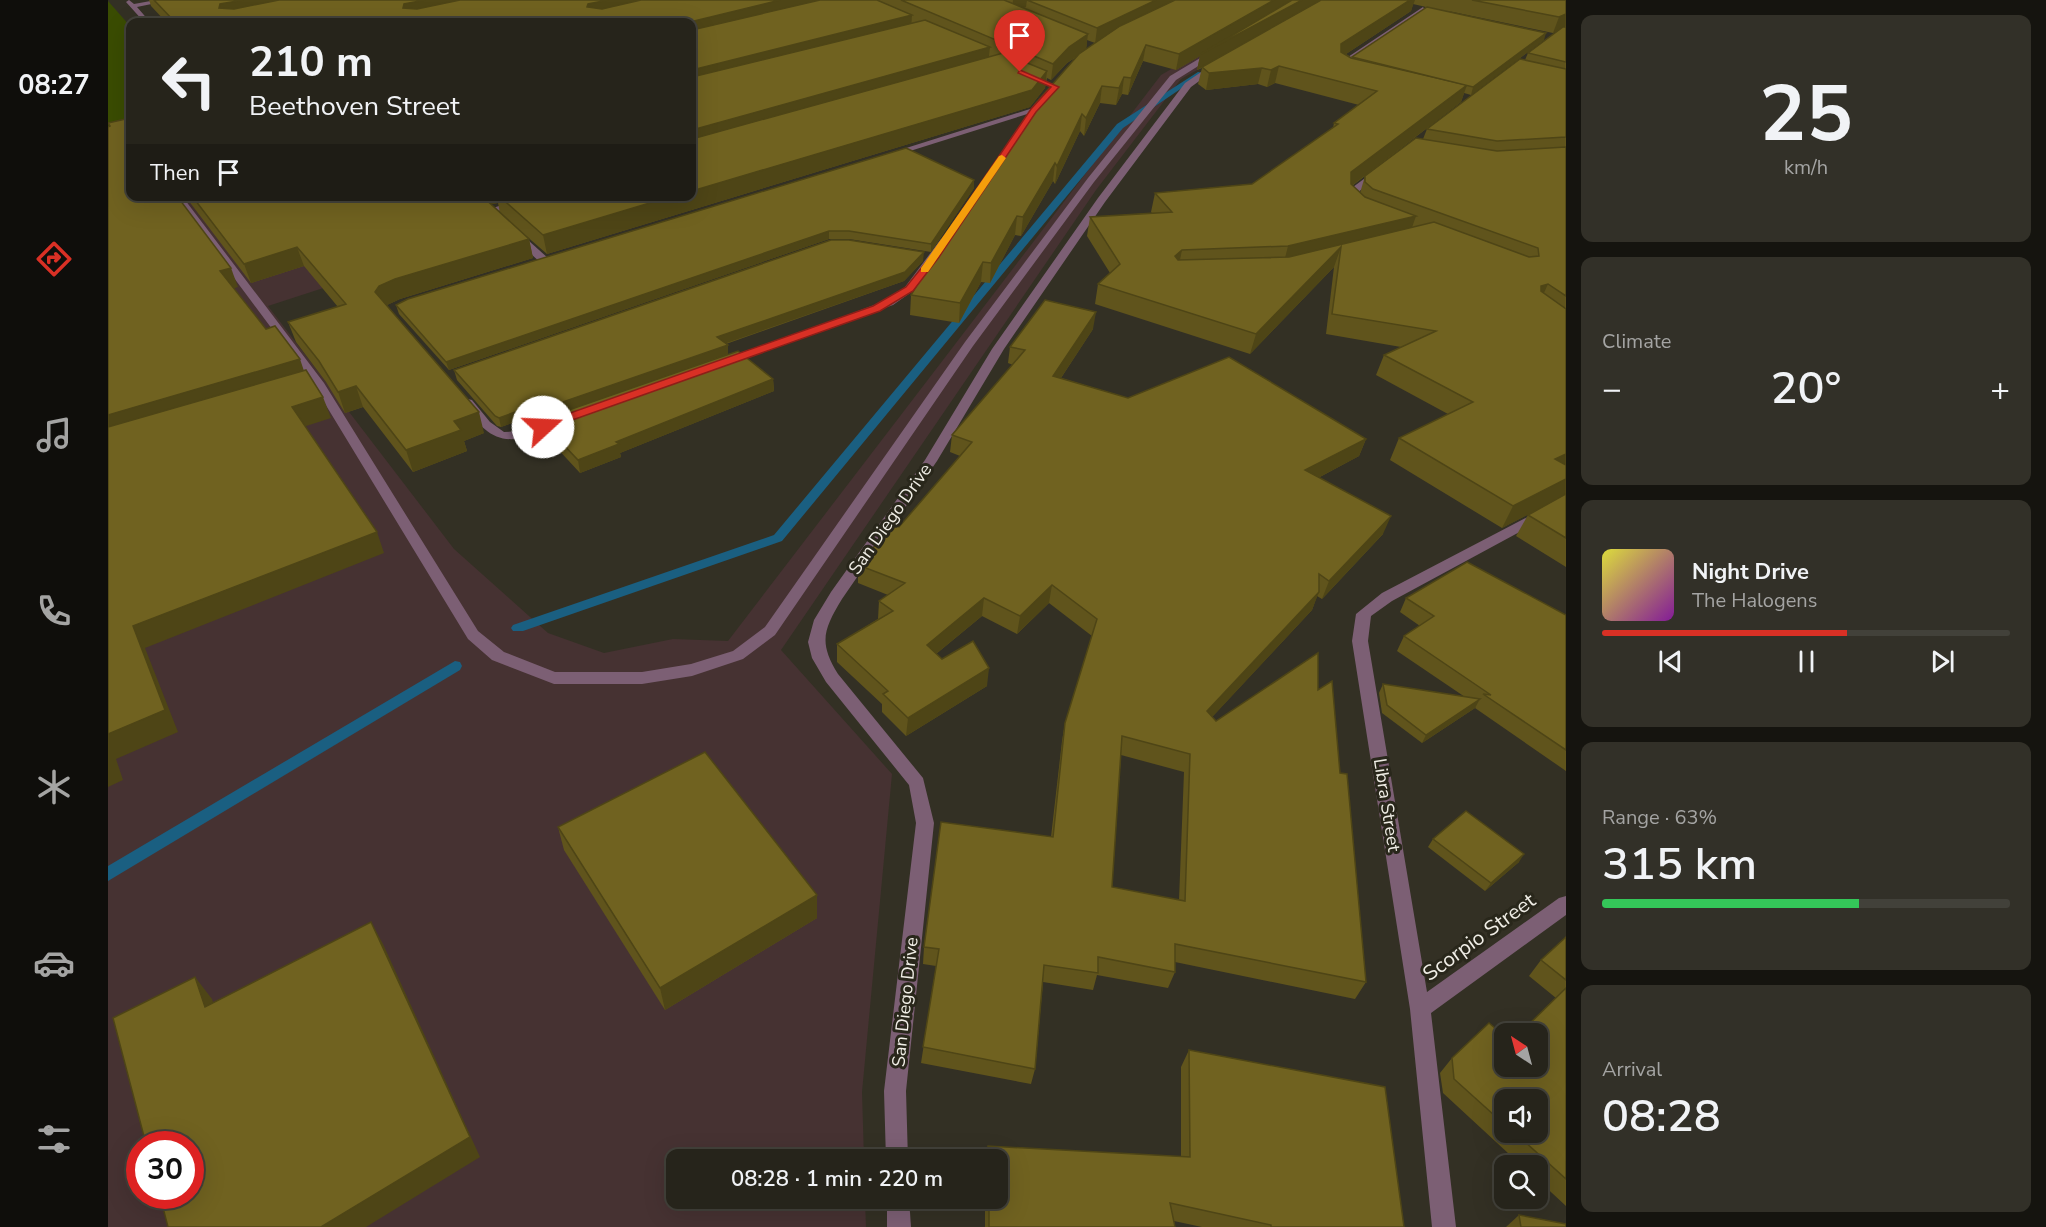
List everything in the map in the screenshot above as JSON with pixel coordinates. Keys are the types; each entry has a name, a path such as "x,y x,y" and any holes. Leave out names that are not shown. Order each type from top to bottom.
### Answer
{"street":[{"path":"127,0 143,18"},
{"path":"132,6 168,0"},
{"path":"1414,7 1434,11"},
{"path":"1347,68 1341,64 1423,9"},
{"name":"San Diego Drive","path":"181,201 313,385 473,635 498,656 554,678 642,678 692,670 738,655 770,631 969,344 1091,180 1173,78 1228,52 1188,85 1101,200 998,349 932,461 836,596 822,620 816,642 820,658 832,678 917,783 925,823 895,1091 897,1149"},
{"path":"874,160 1037,107 1021,130"},
{"path":"908,150 918,155"},
{"path":"1364,212 1352,203 1352,192 1389,164"},
{"path":"527,201 493,214 539,262 556,257"},
{"path":"710,368 889,303 909,289 929,256 953,230"},
{"path":"457,391 492,431 504,437 521,434 565,419"},
{"name":"Libra Street","path":"1444,1227 1420,1009 1360,641 1364,614 1387,597 1566,501"},
{"name":"Scorpio Street","path":"1420,1009 1566,904"},
{"path":"899,1209 900,1227"}],"shaded area":[{"path":"1291,0 1323,0 1181,79 1096,190 781,650 892,774 862,1092 864,1149 666,1149 666,1209 865,1209 866,1227 108,1227 108,138 126,185 126,201 381,201 434,252 268,306 454,549 548,633 604,653 673,639 728,641 1161,75"}],"green space":[{"path":"108,1 126,21 126,132 108,137"}],"building":[{"path":"154,0 243,0 220,4 219,8 234,9 279,0 425,0 404,4 403,8 417,9 460,0 608,0 588,4 587,7 602,9 641,0 780,0 696,21 696,18 171,18"},
{"path":"820,0 877,0 912,15 696,69 696,29"},
{"path":"901,0 1004,0 1088,34 1069,47 1053,64"},
{"path":"1027,0 1156,0 1097,28"},
{"path":"1175,0 1274,0 1179,54 1146,45 1131,78 1124,77 1119,88 1102,86 1086,118 1082,114 1057,166 1055,163 1023,217 1017,216 991,263 983,262 960,303 911,295 939,249 935,251 1035,104 1079,54 1120,26"},
{"path":"1292,0 1302,0 1201,54"},
{"path":"1321,0 1410,0 1341,44 1341,52 1351,58 1467,85 1351,172 1351,184 1365,197 1416,216 1288,246 1182,250 1175,256 1178,260 1289,257 1434,222 1529,257 1539,256 1538,248 1373,189 1365,182 1365,176 1416,138 1497,151 1566,147 1566,296 1548,284 1541,286 1541,291 1566,309 1566,454 1555,459 1566,465 1566,479 1513,506 1399,438 1473,402 1384,355 1436,331 1332,314 1341,247 1256,334 1098,284 1120,264 1090,217 1172,212 1155,193 1252,184 1338,124 1334,123 1377,91 1279,66 1271,70 1262,68 1209,73 1202,67"},
{"path":"1472,0 1566,0 1566,14 1559,17"},
{"path":"1427,7 1546,33 1473,87 1352,57"},
{"path":"925,20 990,47 696,129 696,76"},
{"path":"1566,27 1566,62 1528,53"},
{"path":"1003,53 1047,71 1032,90 696,190 696,138"},
{"path":"1520,59 1566,69 1566,137 1497,141 1427,129"},
{"path":"126,119 126,201 181,201 231,268 220,271 266,329 275,326 300,359 108,415 108,127 110,126 108,123"},
{"path":"906,148 974,180 931,244 849,231 829,231 446,362 396,305 408,299"},
{"path":"196,201 487,201 529,239 395,279 379,286 375,292 479,412 454,421 461,430 406,450 356,386 338,392 319,361 288,322 346,304 297,247 244,264"},
{"path":"505,201 656,201 543,235"},
{"path":"831,240 849,240 924,252 905,272 717,337 728,345 531,413 526,408 499,418 495,416 454,370"},
{"path":"1045,300 1096,312 1053,376 1128,398 1229,357 1366,439 1305,470 1391,516 1329,581 1319,574 1319,592 1207,711 1216,721 1318,653 1318,690 1332,681 1340,773 1347,774 1366,982 1175,944 1175,972 1098,957 1098,973 1044,965 1035,1069 923,1047 939,949 924,947 941,822 1053,837 1065,723 1097,619 1052,585 1020,616 984,598 927,645 942,659 973,641 989,668 908,718 883,694 888,691 837,644 893,611 879,601 905,583 858,565 893,525 899,527 972,442 952,435 1025,350 1010,347","holes":["1122,736 1190,754 1185,901 1112,887"]},
{"path":"738,351 773,379 616,442 619,444 578,460 540,420"},
{"path":"306,370 323,397 292,407 377,532 133,626 165,710 108,734 108,427"},
{"path":"1566,494 1566,538 1528,515"},
{"path":"1467,562 1566,615 1566,750 1483,694 1491,695 1404,636 1434,616 1406,598"},
{"path":"1383,684 1480,699 1426,735 1387,705"},
{"path":"705,752 817,895 660,988 558,827"},
{"path":"1466,811 1524,854 1491,883 1433,839"},
{"path":"371,922 470,1137 321,1227 168,1227 163,1209 204,1209 204,1131 143,1131 113,1018 195,977 205,1007"},
{"path":"1566,937 1566,980 1541,960"},
{"path":"1566,988 1566,1179 1548,1163 1548,1155 1539,1155 1526,1143 1548,1143 1548,1089 1494,1089 1494,1115 1454,1079 1452,1058 1489,1023 1494,1027 1494,1077 1548,1077 1548,1023 1530,1023"},
{"path":"1189,1050 1385,1087 1404,1227 1271,1227 1271,1225 1170,1203 1175,1227 989,1227 989,1209 1008,1209 1008,1149 988,1149 988,1146 1190,1157"},
{"path":"1519,1215 1566,1224 1566,1227 1521,1227"}],"waterway":[{"path":"518,628 778,538 1120,126 1200,73"},
{"path":"108,874 455,666"}],"slow traffic":[{"path":"925,270 1002,158"}],"route":[{"path":"543,427 877,308 900,296 909,289 934,257 1033,111 1055,87 1020,72"}]}
